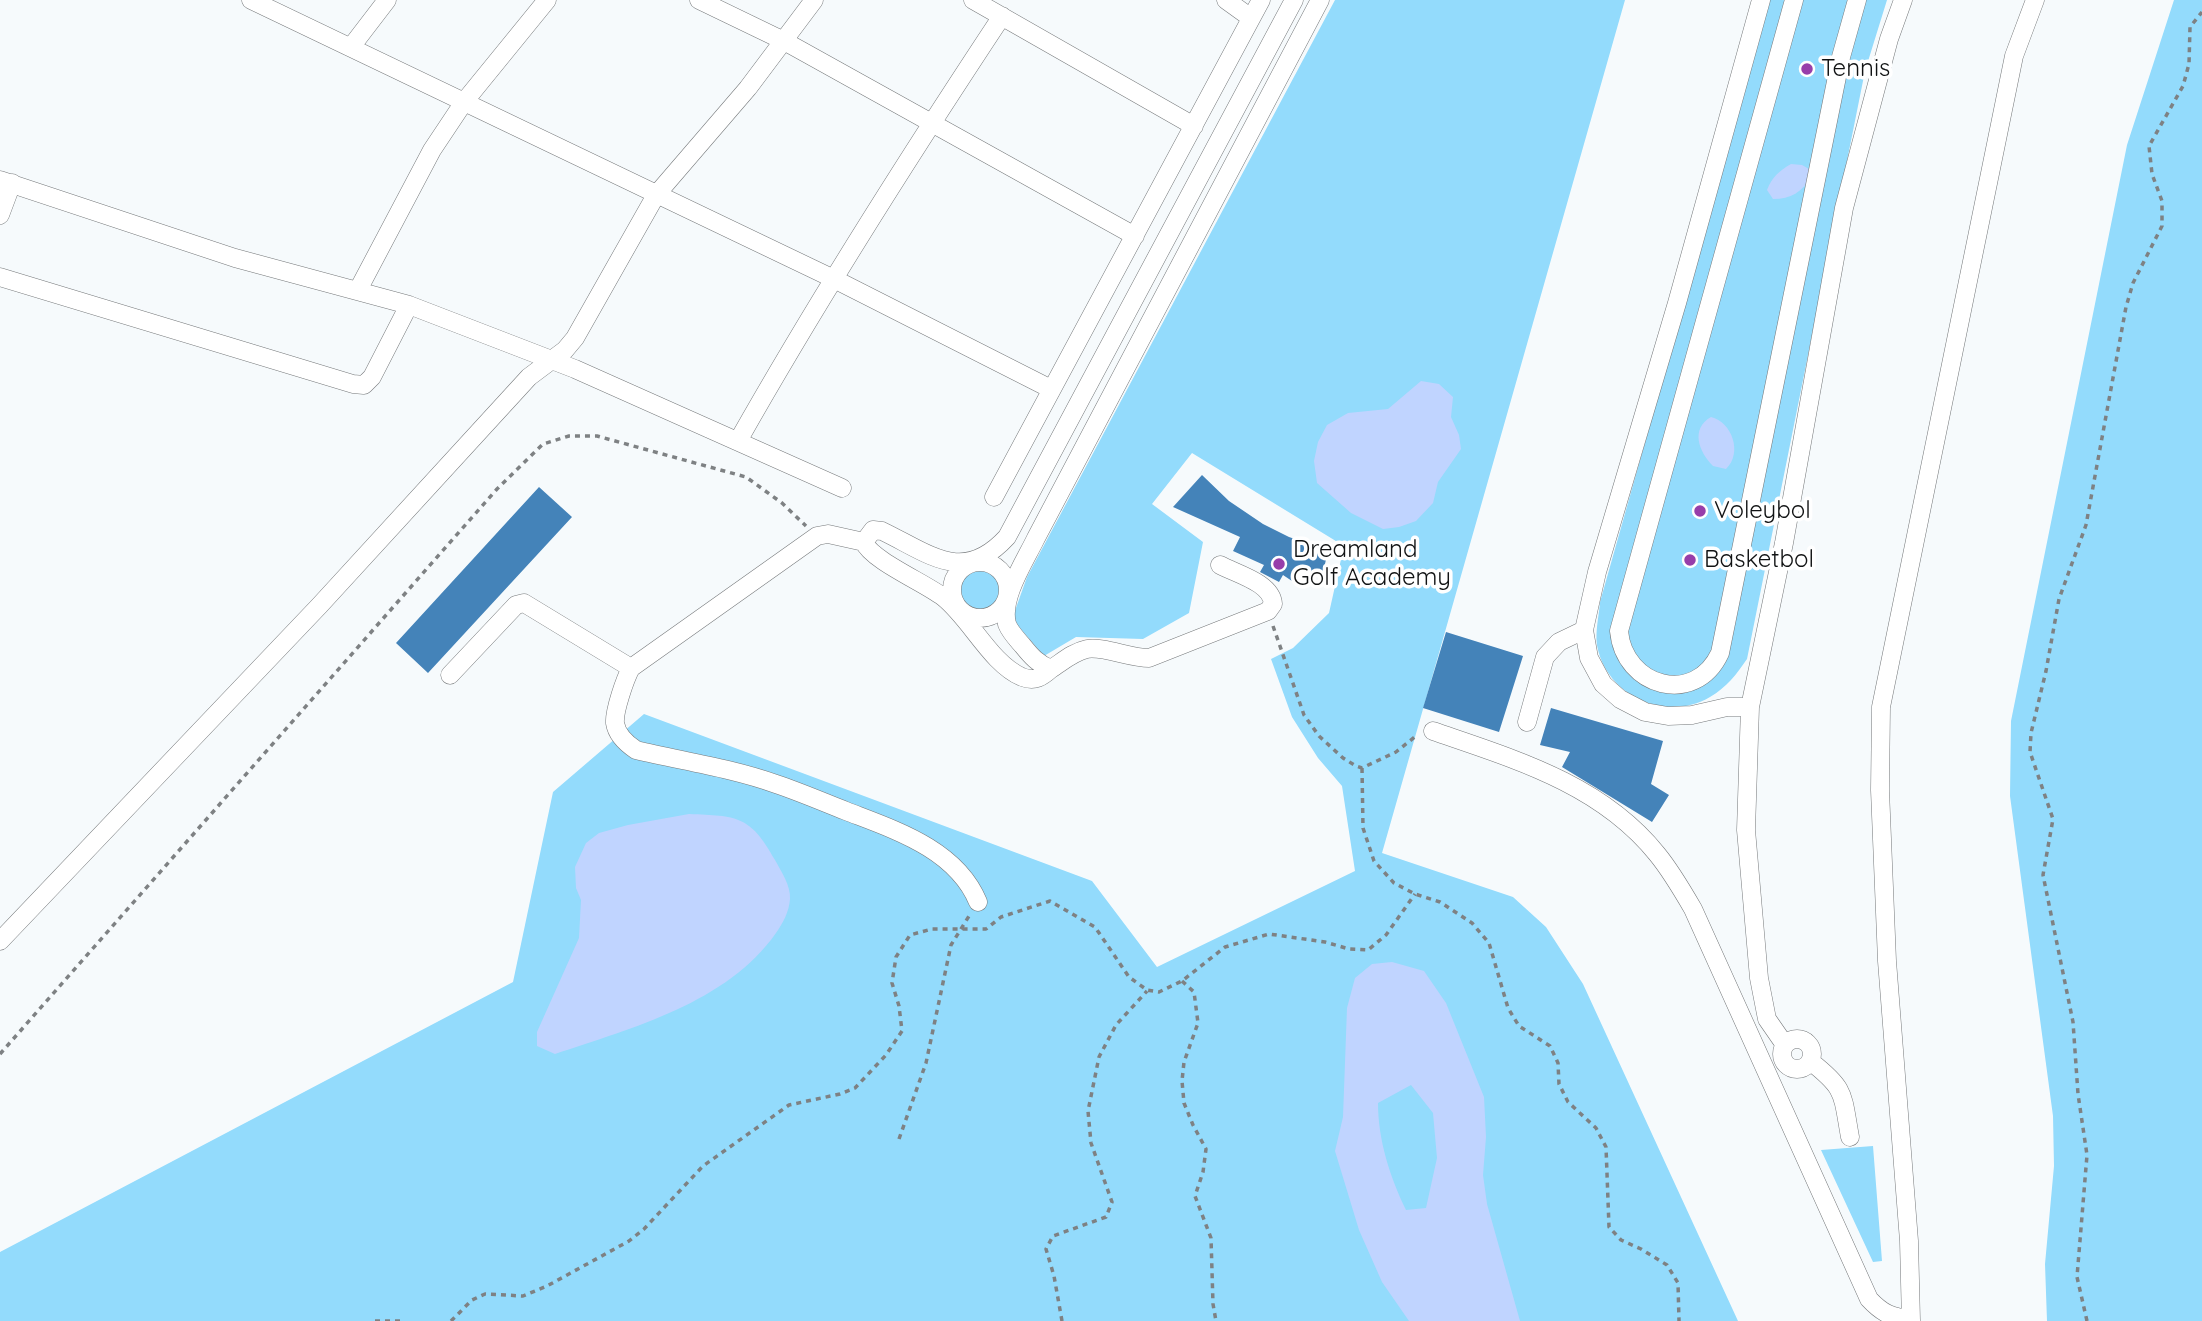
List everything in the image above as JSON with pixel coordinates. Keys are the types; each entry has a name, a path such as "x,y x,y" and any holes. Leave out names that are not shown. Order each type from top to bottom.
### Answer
{"street":[{"path":"251,0 834,279 1051,389"},
{"path":"351,47 387,0"},
{"path":"358,290 413,182 464,102 547,0"},
{"path":"699,0 784,41 1135,236"},
{"path":"0,940 311,615 528,377 565,350 575,338 656,195 726,115 814,0"},
{"path":"973,0 1194,126"},
{"path":"1226,0 1251,18"},
{"path":"994,497 1261,0"},
{"path":"1220,565 1265,588 1273,596 1273,604 1268,611 1149,658 1133,658 1088,649 1074,654 1040,678 1032,680 1013,673 996,656 958,609 951,592 957,573 997,548 1014,526 1294,0"},
{"path":"864,542 867,548 879,557 975,618 984,619 1001,610 1036,538 1320,0"},
{"path":"1751,707 1727,707 1692,715 1668,716 1645,712 1620,699 1603,684 1589,658 1584,630 1597,572 1677,303 1761,0"},
{"path":"1794,0 1619,631 1625,656 1644,676 1660,685 1691,682 1715,665 1720,653 1841,57 1857,0"},
{"path":"1850,1137 1839,1087 1810,1061 1798,1069 1789,1066 1783,1059 1785,1045 1767,1019 1759,978 1746,830 1751,707 1784,543 1844,208 1889,40 1903,0"},
{"path":"1427,731 1517,760 1561,779 1603,803 1657,853 1693,909 1869,1299 1880,1311 1895,1318 1911,1320 1909,1241 1886,961 1880,790 1881,707 2014,56 2035,0"},
{"path":"738,441 834,279 1002,16"},
{"path":"0,215 6,182 235,258 410,305 550,359 842,488"},
{"path":"0,277 353,384 364,384 372,377 410,305"},
{"path":"864,542 873,530 882,531 943,560 990,564 1004,575 1008,593 1006,621 1010,630 1032,658 1051,669"},
{"path":"864,542 828,534 817,536 631,668 624,682 615,723 624,742 636,750 775,783 901,833 949,863 972,888 978,902"},
{"path":"450,676 516,605 524,603 631,668"},
{"path":"1527,722 1545,657 1559,642 1584,630"}],"path":[{"path":"2087,1321 2077,1277 2087,1155 2078,1094 2073,1022 2043,875 2053,819 2030,752 2031,733 2059,599 2086,525 2126,307 2133,283 2162,226 2162,201 2152,174 2149,146 2183,86 2189,64 2190,27 2202,12"},
{"path":"0,1054 497,489 543,444 569,436 597,436 746,477 782,503 817,536"},
{"path":"1268,611 1304,715 1319,736 1343,758 1362,768 1396,752 1427,731"},
{"path":"1362,768 1363,828 1374,861 1394,883 1415,894 1440,902 1472,923 1489,943 1508,1008 1519,1026 1550,1046 1558,1063 1559,1084 1569,1102 1596,1128 1606,1147 1609,1227 1621,1240 1667,1265 1678,1283 1679,1321"},
{"path":"451,1321 472,1300 485,1294 523,1296 547,1286 629,1241 644,1229 703,1166 789,1105 855,1088 886,1055 902,1031 899,1006 892,983 896,957 910,935 932,929 986,929 1000,917 1050,901 1095,927 1129,977 1147,990 1159,992 1182,981 1225,947 1269,934 1368,950 1387,934 1415,894"},
{"path":"899,1139 926,1063 951,944 978,902"},
{"path":"1182,981 1194,992 1198,1023 1184,1062 1182,1081 1184,1103 1206,1149 1203,1172 1195,1196 1211,1238 1216,1321"},
{"path":"1062,1321 1046,1249 1053,1236 1106,1217 1112,1202 1091,1143 1088,1111 1099,1057 1116,1025 1147,990"},
{"path":"375,1321 401,1321"}],"shaded area":[{"path":"1335,0 1625,0 1382,853 1513,897 1546,927 1583,984 1738,1321 0,1321 0,1252 513,982 553,792 644,714 1092,881 1157,967 1355,871 1342,786 1318,758 1292,717 1271,659 1293,648 1329,613 1344,546 1192,453 1152,504 1203,542 1189,613 1143,639 1076,637 1044,656 1012,619 1027,577"},
{"path":"1770,0 1887,0 1865,71 1747,659 1731,680 1710,697 1694,704 1659,706 1628,693 1605,667 1597,644 1600,602"},
{"path":"2174,0 2202,0 2202,1321 2047,1321 2045,1264 2054,1166 2053,1116 2010,796 2011,721 2127,145"},
{"path":"1791,164 1809,169 1811,177 1795,194 1773,199 1767,190 1769,185 1776,175"},
{"path":"1421,381 1439,384 1453,397 1451,417 1459,435 1461,449 1438,482 1433,503 1416,521 1383,529 1351,513 1317,483 1314,461 1318,442 1327,425 1348,413 1388,409"},
{"path":"1711,417 1725,425 1733,439 1734,455 1726,469 1713,466 1701,448 1700,428"},
{"path":"980,571 988,572 994,577 999,583 999,599 994,605 988,610 980,611 972,610 966,605 961,599 960,591 961,583 966,577 972,572"},
{"path":"689,814 731,818 741,821 758,834 789,889 788,908 779,929 756,957 732,978 676,1010 555,1054 537,1046 537,1032 579,938 581,900 576,888 575,867 586,843 599,833"},
{"path":"1392,962 1424,971 1446,1003 1484,1097 1486,1137 1483,1175 1487,1204 1520,1321 1409,1321 1382,1282 1359,1230 1335,1151 1343,1117 1347,1008 1355,978 1372,964","holes":["1411,1085 1433,1113 1437,1158 1426,1208 1406,1210 1386,1158 1378,1103"]},
{"path":"1873,1146 1882,1261 1873,1262 1821,1150"}],"building":[{"path":"1202,475 1229,501 1263,524 1289,537 1328,550 1322,578 1300,567 1292,581 1283,575 1279,582 1260,572 1264,565 1233,551 1240,537 1173,507"},
{"path":"539,487 572,517 428,673 396,643"},
{"path":"1446,632 1523,656 1499,732 1423,708"},
{"path":"1551,708 1663,741 1651,784 1669,795 1652,822 1562,767 1570,752 1540,745"}],"place":[{"name":"Tennis","path":"1807,69"},
{"name":"Voleybol","path":"1700,511"},
{"name":"Basketbol","path":"1690,560"},
{"name":"Dreamland Golf Academy","path":"1279,564"}]}
